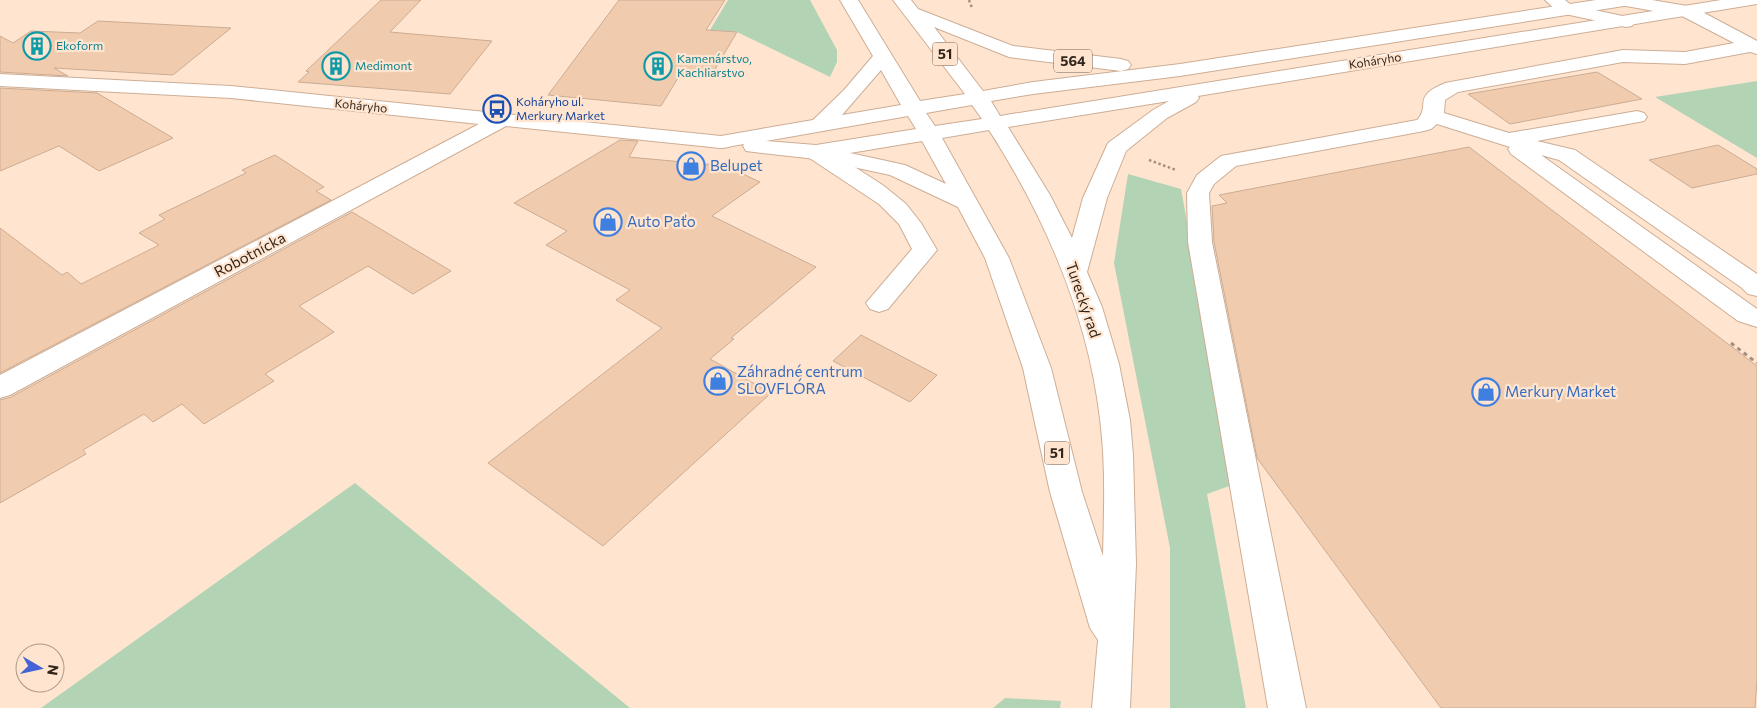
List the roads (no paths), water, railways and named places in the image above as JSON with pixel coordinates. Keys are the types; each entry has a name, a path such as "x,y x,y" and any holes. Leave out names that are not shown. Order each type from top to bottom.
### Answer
{"main road":[{"name":"Turecký rad","path":"849,0 914,109 997,258 1036,368 1066,492 1115,649"},
{"name":"Koháryho","path":"0,80 231,92 500,121 721,142 977,97 1180,70 1560,4 1628,0 1685,6"},
{"name":"Koháryho","path":"816,152 1626,22 1685,6 1754,0"},
{"path":"1543,34 1560,4 1626,22"},
{"name":"Turecký rad","path":"907,6 996,123 1035,191 1075,271 1098,340 1115,418 1119,512 1115,649 1111,708"},
{"name":"564","path":"907,6 1009,51 1078,62 1180,70"},
{"path":"1685,6 1755,47"},
{"path":"1287,708 1200,242 1198,193 1205,180 1229,160 1424,125 1433,116 1435,97 1452,87 1623,56 1686,58 1755,47"},
{"path":"820,125 851,94 883,56"},
{"path":"1075,271 1095,198 1116,148 1160,114 1203,89"},
{"path":"1433,116 1506,139 1566,155 1755,283"},
{"path":"1506,139 1637,117"},
{"name":"Robotnícka","path":"0,388 500,121"},
{"path":"1506,139 1747,315 1757,318"},
{"path":"721,142 816,152 897,170 966,202"},
{"path":"816,152 849,175 876,189 906,219 924,250 879,303"}],"place":[{"name":"Ekoform","path":"37,46"},
{"name":"Medimont","path":"336,66"},
{"name":"Kamenárstvo, Kachliarstvo","path":"658,66"},
{"name":"Koháryho ul. Merkury Market","path":"497,109"},
{"name":"Belupet","path":"691,166"},
{"name":"Auto Paťo","path":"608,222"},
{"name":"Záhradné centrum SLOVFLÓRA","path":"718,381"},
{"name":"Merkury Market","path":"1486,392"}]}
